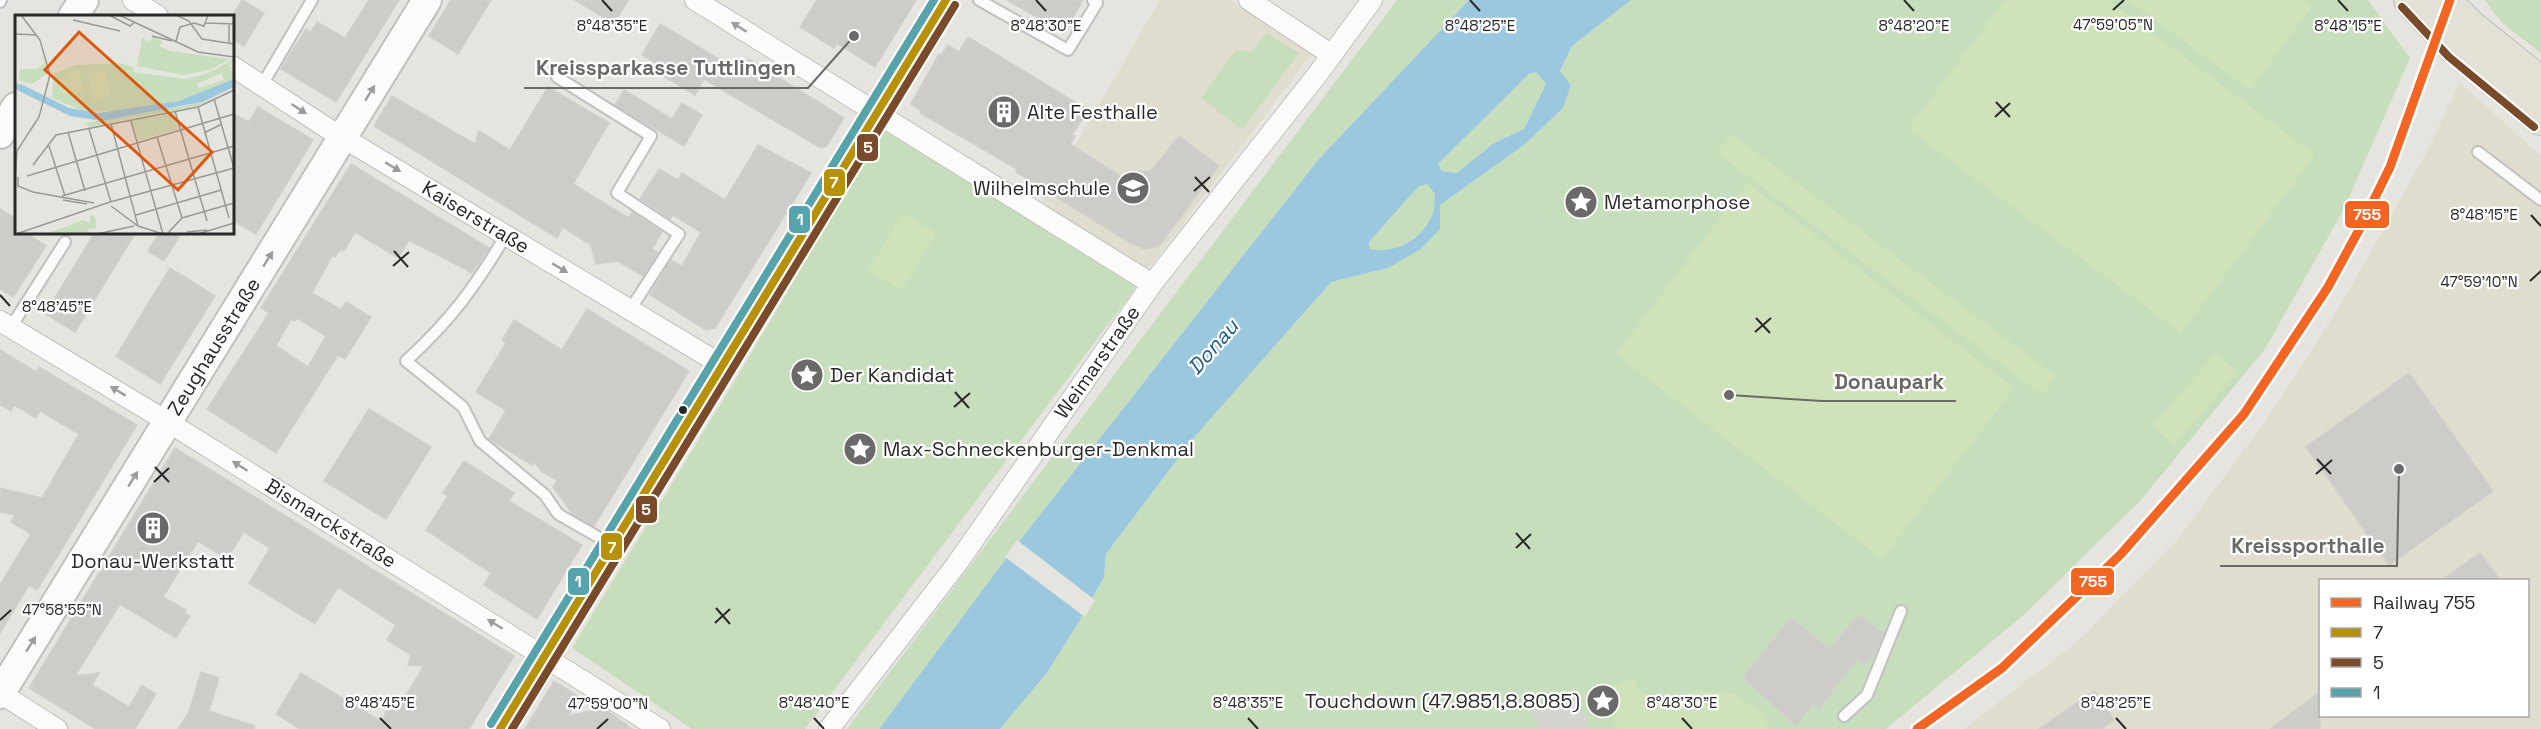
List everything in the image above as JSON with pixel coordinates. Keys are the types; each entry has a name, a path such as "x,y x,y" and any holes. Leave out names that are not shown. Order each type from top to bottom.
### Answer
{"main road":[{"path":"2410,0 2456,49 2541,120"},
{"path":"2444,0 2470,26 2541,83"}],"street":[{"path":"75,15 84,0"},
{"path":"133,0 156,15"},
{"name":"Zeughausstraße","path":"0,694 428,0"},
{"path":"695,0 1152,284"},
{"path":"500,729 879,113 946,0"},
{"path":"1249,0 1332,55"},
{"name":"Weimarstraße","path":"829,729 956,565 1152,284 1332,55 1372,0"},
{"name":"Kaiserstraße","path":"234,67 343,137 722,365"},
{"path":"0,134 15,109"},
{"name":"Bismarckstraße","path":"6,324 545,655 660,729"},
{"path":"0,694 57,729"}],"lane":[{"path":"262,85 312,0"},
{"path":"979,0 1068,50 1097,3 1093,0"},
{"path":"557,77 651,136 617,193 679,234 630,310"},
{"path":"2478,152 2541,200"},
{"path":"506,235 478,281 443,327 406,361 463,407 480,441 545,495 558,514 612,545"},
{"path":"6,324 64,242"},
{"path":"1844,716 1867,695 1900,611"}],"shaded area":[{"path":"1160,0 1230,0 1313,52 1147,271 1042,202"},
{"path":"2460,83 2541,156 2541,729 1964,729 2077,642 2179,538 2269,416 2343,301 2422,161"},
{"path":"1577,698 1591,729 1540,729 1531,711"}],"green space":[{"path":"1397,0 1469,0 1318,160 1014,548 879,729 847,729"},
{"path":"1631,0 2368,0 2410,58 2344,209 2265,349 2140,501 2025,614 1886,729 1000,729 1046,674 1077,625 1104,577 1106,554 1191,441 1331,282 1388,268 1440,229 1439,205 1524,145 1563,108 1571,85 1560,72 1572,46"},
{"path":"2005,0 2108,0 2315,155 2181,333 1908,129"},
{"path":"2128,0 2304,0 2312,6 2250,90"},
{"path":"2485,0 2541,0 2541,53 2501,22"},
{"path":"1266,33 1299,53 1242,130 1201,98 1235,50 1251,52"},
{"path":"1536,72 1546,84 1524,129 1494,143 1457,173 1442,171 1438,164 1529,74"},
{"path":"883,130 1137,286 805,729 692,729 572,648 734,382"},
{"path":"1731,134 2056,376 2042,395 1717,153"},
{"path":"1747,183 2014,388 1882,559 1616,354"},
{"path":"1427,184 1435,194 1434,206 1433,213 1423,230 1408,243 1399,247 1370,249 1369,242 1418,187"},
{"path":"903,213 936,233 901,290 868,270"},
{"path":"2216,353 2237,372 2174,445 2152,426"},
{"path":"1633,677 1639,691 1666,700 1700,692 1732,693 1761,712 1770,729 1617,729 1601,692"}],"water":[{"name":"Donau","path":"1469,0 1631,0 1572,46 1560,71 1571,85 1563,108 1524,145 1440,205 1440,229 1421,249 1388,268 1331,282 1191,441 1106,554 1104,577 1077,625 1046,674 1000,729 879,729 1014,548 1318,160","holes":["1536,72 1546,84 1524,129 1494,143 1457,173 1442,171 1438,164 1529,74","1427,184 1435,194 1434,206 1429,222 1423,230 1408,243 1399,247 1370,249 1369,242 1418,187"]}],"pier":[{"path":"1017,540 1095,600 1085,617 1005,557"}],"building":[{"path":"242,0 264,13 244,46 234,40 233,15"},
{"path":"369,0 399,0 336,102 281,69 306,29 311,32 317,22 345,38"},
{"path":"451,0 491,0 458,54 429,36"},
{"path":"575,0 628,0 614,24"},
{"path":"817,0 916,0 875,67 837,43 834,48 800,27"},
{"path":"1007,0 1083,0 1064,33"},
{"path":"660,24 741,72 749,59 844,118 826,147 819,147 704,79 695,95 658,73 662,67 642,55"},
{"path":"968,37 1088,110 1072,135 1075,136 1070,144 1122,177 1134,171 1151,171 1179,136 1219,166 1159,246 1144,249 1127,241 1016,172 1017,169 920,113 921,111 911,104 939,54 941,56 948,45 959,52"},
{"path":"548,87 609,123 573,184 629,218 632,212 662,232 652,249 658,252 643,276 618,261 596,264 591,245 563,227 557,238 374,126 392,96 475,144 479,131 510,150"},
{"path":"624,90 672,119 682,103 702,115 684,146 615,105"},
{"path":"258,107 313,140 256,234 234,221 234,114 249,122"},
{"path":"758,145 811,173 715,328 706,330 650,295 671,260 682,266 701,232 673,215 670,219 640,199 659,169 678,180 682,173 725,200"},
{"path":"351,164 489,248 472,273 409,240 398,258 355,232 344,251 340,249 335,257 332,256 312,293 341,310 346,302 371,317 345,359 338,355 276,453 207,409 269,313 261,308","holes":["297,318 326,336 308,367 276,346 291,319 295,321"]},
{"path":"0,209 15,218 15,234 28,234 46,246 13,297 0,289"},
{"path":"94,234 135,234 75,332 45,314"},
{"path":"159,234 181,234 164,261 148,251"},
{"path":"170,268 215,296 160,384 116,356"},
{"path":"587,309 689,371 594,526 572,513 553,487 557,480 541,471 534,462 532,465 489,439 506,410 476,392 506,343 502,340 514,320 562,350"},
{"path":"0,350 36,372 39,367 137,425 37,590 29,585 0,633 0,585 31,534 11,522 15,515 0,512 0,488 42,498 79,434 40,411 36,418 14,405 11,411 0,405"},
{"path":"2409,373 2493,491 2389,565 2306,447"},
{"path":"369,409 431,447 386,519 324,481"},
{"path":"175,448 514,656 469,729 300,729 276,714 301,673 382,722 388,707 396,712 424,666 408,665 411,655 387,640 396,625 338,587 315,624 249,583 270,548 244,532 227,559 198,541 163,597 186,610 184,613 190,616 176,638 120,604 75,676 99,673 92,685 129,707 142,685 156,694 135,729 96,729 29,688"},
{"path":"464,461 514,493 509,501 582,545 537,619 484,585 491,573 426,530 448,496 443,493"},
{"path":"2480,553 2499,579 2443,579"},
{"path":"1858,615 1884,633 1878,648 1865,665 1857,659 1819,709 1812,704 1796,726 1743,677 1791,618 1830,649"},
{"path":"201,672 219,678 209,711 255,726 254,729 178,729 189,712"},
{"path":"554,681 579,697 568,716 604,708 632,729 525,729"},
{"path":"2094,691 2114,720 2101,729 2039,729"},
{"path":"2319,693 2320,729 2270,729"}],"rail line":[{"name":"755","path":"1917,729 2002,668 2121,554 2244,414 2328,287 2360,228 2390,167 2450,0"}],"transit line":[{"name":"1","path":"491,724 934,0"},
{"name":"7","path":"500,729 946,0"},
{"name":"5","path":"512,729 955,5"},
{"name":"5","path":"2402,7 2449,57 2534,127"}],"place":[{"name":"Kreissparkasse Tuttlingen","path":"854,36"},
{"name":"Alte Festhalle","path":"1004,112"},
{"name":"Wilhelmschule","path":"1133,188"},
{"name":"Metamorphose","path":"1581,202"},
{"name":"Der Kandidat","path":"807,375"},
{"name":"Donaupark","path":"1729,395"},
{"name":"Max-Schneckenburger-Denkmal","path":"860,449"},
{"name":"Kreissporthalle","path":"2399,469"},
{"name":"Donau-Werkstatt","path":"153,528"},
{"name":"Touchdown (47.9851,8.8085)","path":"1603,701"}]}
